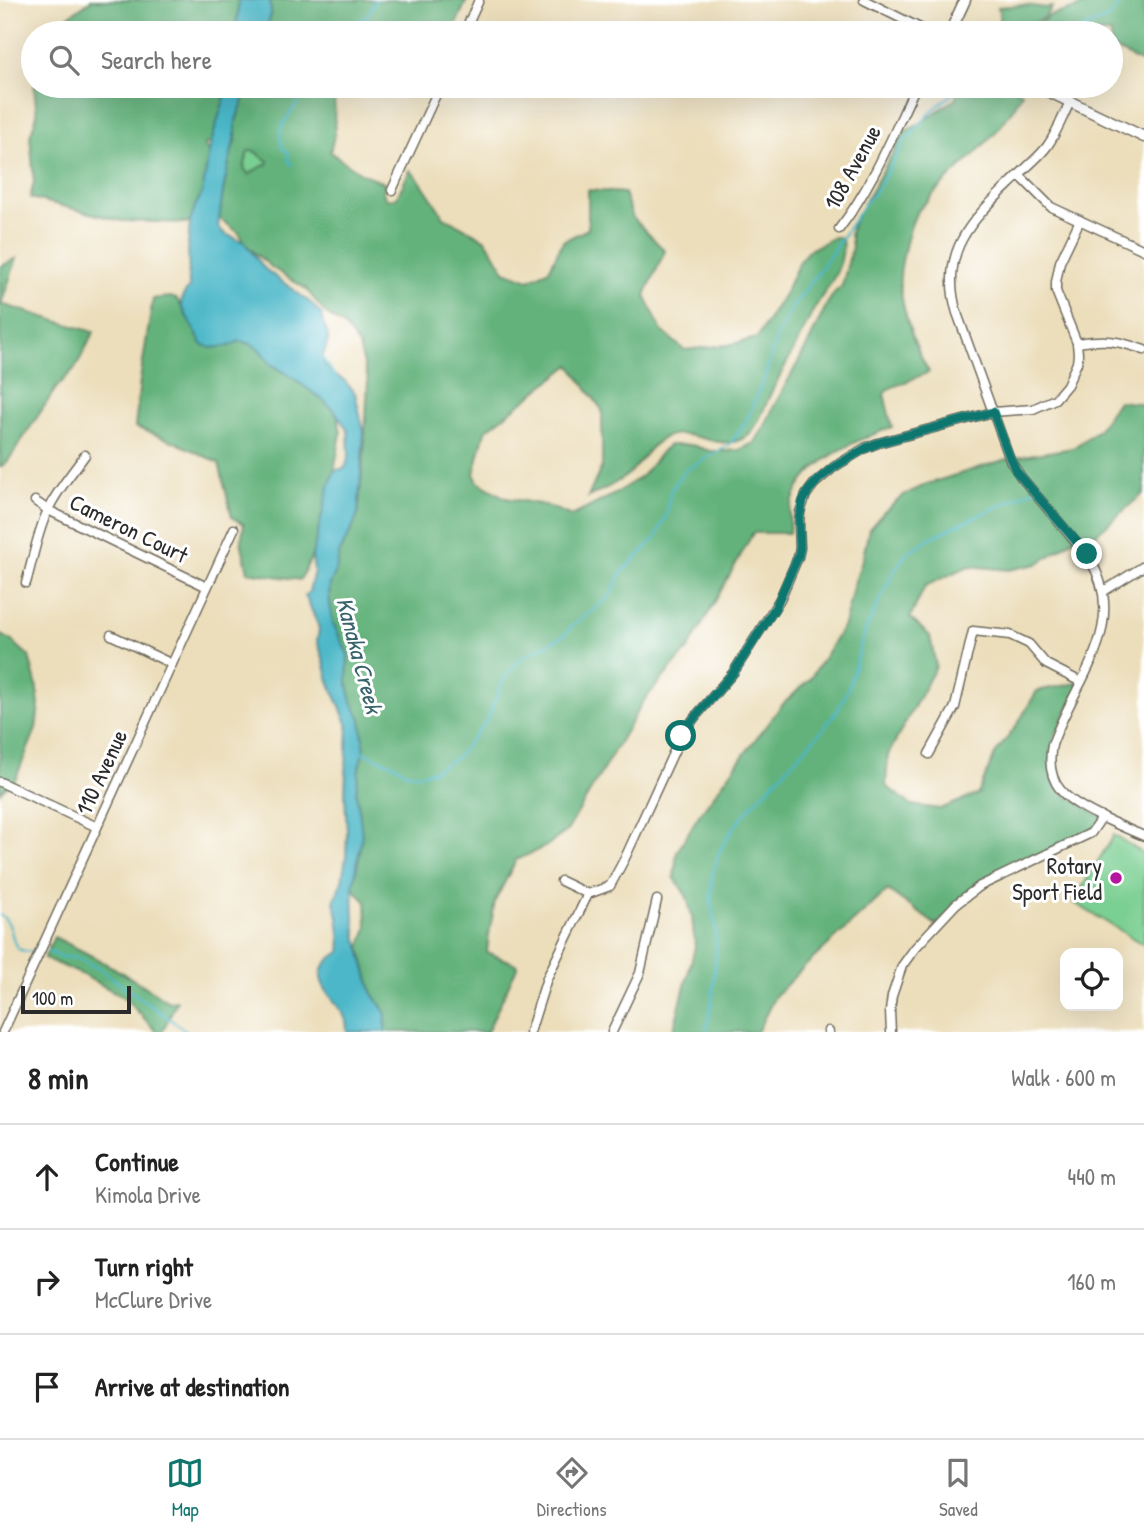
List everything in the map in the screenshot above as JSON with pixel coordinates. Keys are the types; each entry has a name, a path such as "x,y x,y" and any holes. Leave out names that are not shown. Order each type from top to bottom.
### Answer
{"main road":[{"path":"955,21 965,0"},
{"path":"1062,98 1144,137"}],"street":[{"path":"469,21 479,0"},
{"path":"864,0 906,21"},
{"path":"392,190 434,98"},
{"name":"108 Avenue","path":"839,229 878,164 910,98"},
{"path":"1070,102 1047,147 969,226 958,248 952,272 952,291 955,306 1016,471 1090,558 1104,591 1105,615 1101,637 1054,739 1051,766 1057,784 1067,798 1080,807 1144,836"},
{"path":"1019,175 1051,207 1144,250"},
{"path":"530,1032 547,978 588,894 610,886 681,736 733,673 780,599 798,557 800,512 806,495 814,484 834,467 878,443 993,412 1033,409 1055,399 1067,385 1077,363 1077,344 1056,292 1056,282 1060,262 1080,220"},
{"path":"1077,344 1102,339 1126,343 1144,350"},
{"path":"26,583 48,510 85,455"},
{"name":"Cameron Court","path":"35,502 207,587"},
{"name":"110 Avenue","path":"3,1032 234,529"},
{"path":"1104,591 1144,566"},
{"path":"929,754 955,707 973,631 1010,635 1029,644 1046,664 1081,682"},
{"path":"111,635 172,664"},
{"path":"0,782 97,827"},
{"path":"891,1032 892,996 902,966 919,943 956,904 980,886 1091,833 1102,817"},
{"path":"561,881 588,894"},
{"path":"612,1032 640,973 657,900"}],"green space":[{"path":"91,0 239,0 237,21 64,21"},
{"path":"270,0 467,0 457,21 269,21"},
{"path":"1092,0 1144,0 1144,64 1123,53 1123,21 1043,21 1049,16"},
{"path":"998,7 1052,7 1039,21 999,21"},
{"path":"35,98 224,98 211,143 205,144 210,155 202,194 190,223 122,221 30,198 34,182 30,136 37,115"},
{"path":"245,98 334,98 335,132 330,152 361,173 385,183 383,191 386,199 397,197 410,170 444,217 486,240 505,271 529,280 549,270 563,241 588,229 588,190 624,193 633,218 665,251 645,295 661,330 684,350 728,345 757,338 786,291 800,260 808,251 834,237 842,240 842,256 834,276 757,424 742,439 724,442 677,434 668,436 650,448 626,476 588,497 602,466 602,410 570,365 485,431 474,474 478,482 506,498 545,505 572,516 615,494 642,476 669,445 692,445 710,451 725,451 739,450 754,443 827,304 842,286 852,247 850,233 853,223 905,131 955,98 1019,98 991,137 921,207 906,242 900,286 910,330 929,372 888,389 884,394 892,427 830,457 804,480 795,494 790,511 789,533 753,533 689,648 644,700 567,831 545,847 516,860 495,901 487,952 518,965 487,1032 385,1032 386,1014 372,992 360,947 367,928 366,902 353,888 360,852 360,816 356,793 364,749 361,719 352,702 347,681 348,655 333,623 329,597 339,553 358,514 368,380 359,346 344,326 326,314 306,289 271,267 246,245 239,233 219,218 233,145 236,143 236,121","holes":["248,151 254,151 268,161 249,175 244,168"]},
{"path":"247,151 254,151 268,161 267,165 249,175 244,168"},
{"path":"17,258 1,304 94,332 76,367 57,387 8,461 0,467 0,267"},
{"path":"153,299 177,299 202,344 229,346 240,341 251,344 259,349 271,364 325,402 338,417 341,433 334,472 312,556 300,580 248,572 241,541 244,524 232,517 219,463 135,427"},
{"path":"1118,401 1144,404 1144,493 1081,547 1073,539 1037,564 1009,570 969,566 925,586 910,618 930,636 936,666 888,755 886,786 911,805 940,809 978,794 995,754 1017,725 1037,691 1081,682 1054,739 1051,763 1061,792 1102,817 1094,831 986,883 936,925 888,890 775,996 757,1032 673,1032 695,947 687,897 674,877 677,852 697,818 754,741 782,705 810,679 844,625 869,529 904,495 927,484 1010,458 1073,448 1098,430"},
{"path":"0,634 29,656 39,704 36,729 16,778 0,792"},
{"name":"Rotary Sport Field","path":"1114,835 1144,854 1144,945 1073,902"},
{"path":"54,937 113,967 169,1002 177,1001 162,1032 157,1032 124,997 44,958"}],"water":[{"path":"239,0 270,0 269,21 237,21"},
{"path":"224,98 244,98 236,120 218,227 225,234 244,242 265,269 311,303 322,315 328,340 322,359 325,366 344,380 355,393 364,432 358,514 339,553 329,597 333,623 348,655 347,682 352,702 361,719 364,749 356,793 362,835 353,888 354,917 357,939 372,992 386,1014 385,1032 347,1032 345,1018 322,983 321,976 329,960 340,952 334,902 342,881 346,857 348,726 329,681 317,641 318,625 305,595 309,592 314,571 312,556 329,486 334,472 346,466 349,454 348,431 335,411 325,402 271,364 259,349 251,344 240,341 229,346 211,348 202,344 181,306 182,297 189,287 190,223 202,194 210,146"}],"waterway":[{"path":"359,21 366,17 376,0"},
{"path":"1116,9 1122,0"},
{"path":"1101,21 1114,11"},
{"path":"292,164 289,162 288,152 282,148 280,132 286,118 302,98"},
{"path":"360,751 397,766 407,773 420,774 435,770 457,757 487,720 505,676 523,657 563,636 611,595 622,572 656,538 667,514 670,492 684,471 729,445 745,424 764,379 777,336 789,311 880,185 903,143 948,98"},
{"name":"Kanaka Creek","path":"321,356 337,379"},
{"path":"706,1032 716,951 711,902 712,877 719,852 732,830 839,708 872,616 894,571 907,553 930,538 1044,485"},
{"path":"0,915 9,925 18,948 32,951"},
{"path":"47,951 62,957 77,958 101,970 188,1032"}],"place":[{"name":"Rotary Sport Field","path":"1116,878"}],"route":[{"path":"681,736 728,680 780,599 798,557 799,519 806,495 814,484 834,467 866,448 993,412 1016,471 1087,554"}]}
